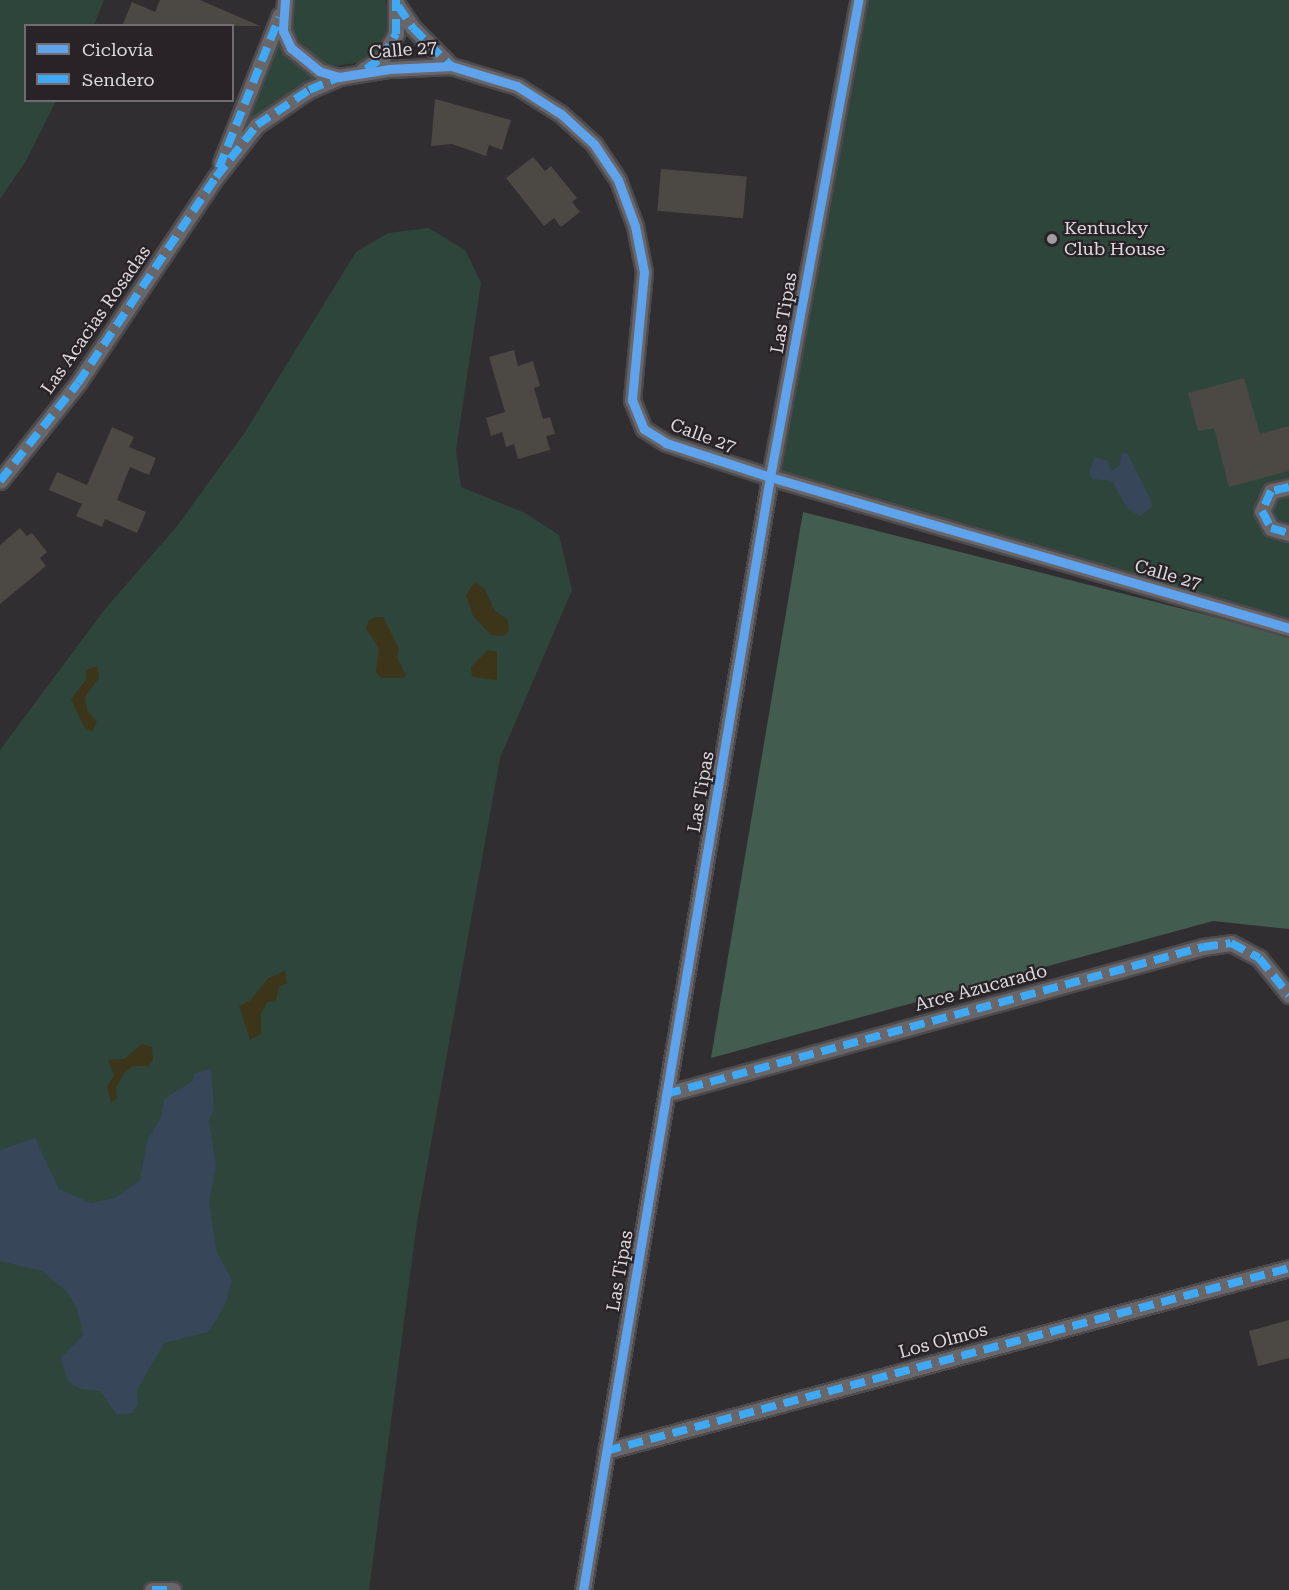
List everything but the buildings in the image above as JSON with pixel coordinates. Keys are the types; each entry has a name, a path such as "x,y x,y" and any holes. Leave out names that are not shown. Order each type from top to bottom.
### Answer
{"street":[{"name":"Las Tipas","path":"583,1590 770,477 858,0"},
{"name":"Calle 27","path":"397,3 413,28 451,66"},
{"path":"358,74 382,58 396,34 397,3"},
{"path":"283,6 291,48 303,62 339,77"},
{"name":"Las Acacias Rosadas","path":"216,177 283,6"},
{"name":"Calle 27","path":"339,77 451,66 517,86 561,114 594,144 618,180 635,226 644,272 632,400 644,429 666,442 770,477 1289,628"},
{"name":"Las Acacias Rosadas","path":"0,480 78,383 216,177 257,125 309,90 339,77"},
{"path":"1289,487 1271,491 1262,511 1271,528 1289,533"},
{"name":"Arce Azucarado","path":"666,1094 1203,947 1231,943 1259,958 1289,995"},
{"name":"Los Olmos","path":"606,1451 1289,1268"},
{"path":"152,1590 173,1590"}],"green space":[{"path":"0,0 104,0 94,24 24,24 24,102 56,102 26,161 0,199"},
{"path":"294,0 385,0 389,13 387,33 377,50 361,62 337,66 322,63 309,55 292,29"},
{"name":"Kentucky Club House","path":"858,0 1289,0 1289,628 770,477"},
{"path":"277,42 282,42 301,69 316,80 277,100 241,132"},
{"path":"429,228 466,251 481,283 456,450 461,487 525,513 559,535 572,590 500,758 417,1222 369,1590 0,1590 0,750 105,609 178,525 245,432 356,252 388,233"},
{"path":"803,512 1289,636 1289,929 1213,921 711,1058"}],"sand":[{"path":"475,582 484,588 495,611 508,620 509,630 504,636 491,635 473,616 466,595"},
{"path":"383,617 399,649 397,657 406,676 402,678 381,678 376,672 379,648 366,629 369,620"},
{"path":"488,650 497,652 497,680 472,677 471,667"},
{"path":"97,666 99,678 85,697 87,710 97,722 92,732 84,727 71,699 86,680 86,670"},
{"path":"285,971 287,983 279,987 276,1000 267,1003 261,1014 261,1034 250,1040 239,1006 251,1000 268,978"},
{"path":"142,1044 152,1047 153,1060 148,1066 133,1066 124,1073 116,1088 117,1099 111,1102 107,1087 114,1075 108,1060 124,1059"}],"water":[{"path":"1127,453 1151,500 1152,507 1140,516 1127,508 1112,481 1093,479 1089,473 1095,457 1108,461 1111,471 1119,466 1122,454"},
{"path":"211,1068 214,1109 209,1121 216,1165 209,1202 217,1253 232,1280 225,1305 208,1332 164,1343 137,1390 138,1404 132,1413 117,1415 100,1391 81,1389 69,1382 64,1371 61,1358 83,1335 77,1309 67,1292 42,1271 0,1261 0,1150 35,1138 59,1189 91,1203 115,1198 140,1180 147,1141 161,1117 164,1099 193,1081 194,1074"}],"marked path":[{"path":"366,69 382,58 396,34 396,0"},
{"path":"398,6 413,28 451,66"},
{"path":"219,168 279,18"},
{"path":"0,481 78,383 216,177 257,125 309,90 339,77"},
{"path":"1289,487 1271,491 1262,511 1271,528 1289,533"},
{"path":"666,1094 1203,947 1231,943 1259,958 1289,995"},
{"path":"606,1451 1289,1268"},
{"path":"152,1590 173,1590"}],"cycle path":[{"path":"285,0 283,31 291,48 319,71 339,77 389,69 451,66 517,86 561,114 594,144 618,180 635,226 644,272 632,400 644,429 666,443 770,477 1289,628"},
{"path":"583,1590 770,477 858,0"}],"place":[{"name":"Kentucky Club House","path":"1052,239"}]}
